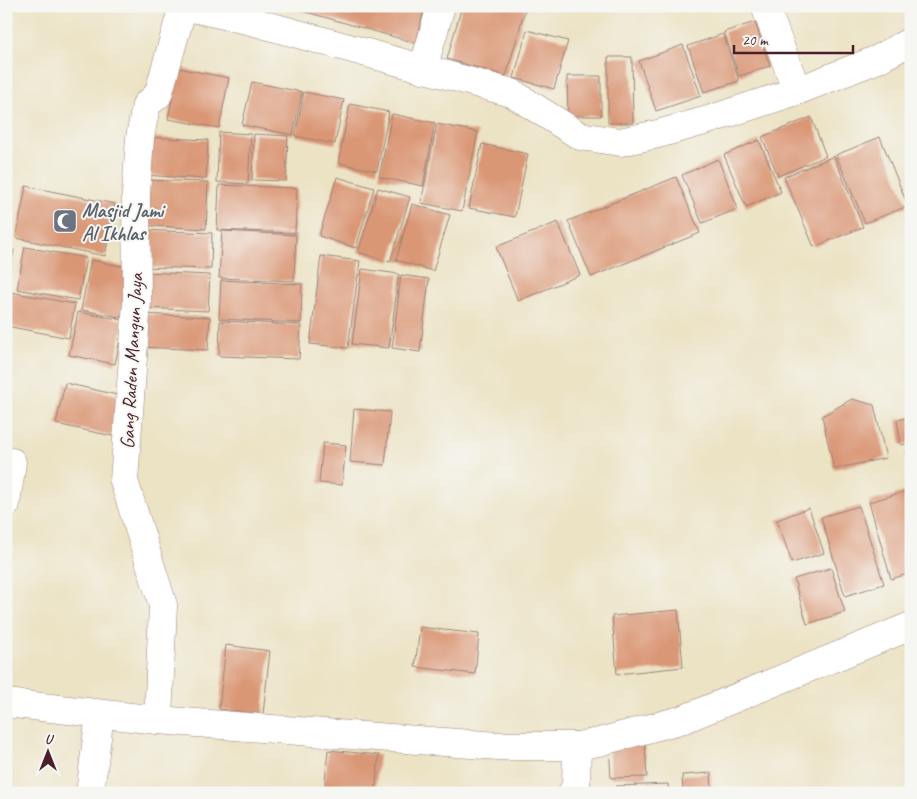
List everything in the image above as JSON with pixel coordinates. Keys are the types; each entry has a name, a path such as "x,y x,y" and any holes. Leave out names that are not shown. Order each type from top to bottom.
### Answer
{"street":[{"path":"184,6 253,14 423,68 512,93 580,136 620,142 708,120 797,91 878,59 911,41"},
{"name":"Gang Raden Mangun Jaya","path":"158,720 163,605 124,482 137,302 136,194 140,138 146,105 158,95 184,6"},
{"path":"423,68 441,6"},
{"path":"765,6 797,91"},
{"path":"6,504 12,462"},
{"path":"6,703 158,720 498,746 577,746 599,742 684,719 911,626"},
{"path":"90,793 100,714"},
{"path":"576,790 577,746"}],"building":[{"path":"285,6 425,6 416,43"},
{"path":"462,6 526,6 506,76 447,59"},
{"path":"790,6 808,6 808,7 792,12"},
{"path":"755,22 770,66 739,76 724,32"},
{"path":"527,30 568,41 554,89 514,78"},
{"path":"723,34 739,81 704,92 688,46"},
{"path":"683,45 701,96 656,111 639,61"},
{"path":"608,57 632,57 633,123 608,123"},
{"path":"178,68 229,78 219,128 168,119"},
{"path":"567,76 601,76 601,116 568,116"},
{"path":"252,82 302,92 293,135 242,125"},
{"path":"304,92 344,100 335,144 295,136"},
{"path":"350,104 389,112 377,171 338,163"},
{"path":"392,114 435,123 423,186 379,177"},
{"path":"811,117 826,156 778,176 762,137"},
{"path":"437,124 478,132 462,211 421,203"},
{"path":"219,132 251,134 248,184 217,182"},
{"path":"254,134 288,136 286,181 252,180"},
{"path":"145,137 208,140 206,179 143,175"},
{"path":"880,137 908,206 865,223 836,155"},
{"path":"759,140 781,192 746,207 724,155"},
{"path":"482,144 528,154 515,217 469,208"},
{"path":"834,156 863,227 814,247 784,177"},
{"path":"718,159 738,209 702,223 682,175"},
{"path":"337,177 374,188 356,248 319,236"},
{"path":"676,177 700,233 591,277 568,221"},
{"path":"140,180 208,182 206,229 138,225"},
{"path":"219,185 297,188 295,233 217,230"},
{"name":"Masjid Jami Al Ikhlas","path":"26,186 115,204 105,256 16,238"},
{"path":"378,188 410,197 390,262 358,252"},
{"path":"412,204 450,215 433,271 396,260"},
{"path":"558,222 580,275 518,301 496,247"},
{"path":"142,230 212,233 211,269 140,267"},
{"path":"222,231 296,235 294,281 219,278"},
{"path":"25,247 86,258 78,300 17,289"},
{"path":"6,249 14,250 7,286 6,286"},
{"path":"321,256 360,261 348,348 310,344"},
{"path":"91,260 135,269 125,318 81,310"},
{"path":"362,269 399,274 389,348 352,344"},
{"path":"145,272 210,275 208,311 143,308"},
{"path":"401,275 429,279 420,352 392,348"},
{"path":"221,280 302,284 301,323 219,319"},
{"path":"11,292 75,304 69,338 6,326"},
{"path":"78,312 124,320 115,364 69,355"},
{"path":"140,314 210,317 208,350 138,347"},
{"path":"220,321 301,325 299,359 219,356"},
{"path":"65,383 126,397 117,437 56,424"},
{"path":"852,399 874,405 886,458 834,469 822,416"},
{"path":"354,409 390,412 385,465 350,462"},
{"path":"911,417 911,443 901,445 897,420"},
{"path":"323,443 346,445 342,485 319,483"},
{"path":"911,451 911,468 910,468 906,452"},
{"path":"911,490 911,573 891,579 869,502"},
{"path":"859,506 884,584 845,596 821,517"},
{"path":"809,508 824,553 792,563 777,520"},
{"path":"831,568 845,612 807,624 794,579"},
{"path":"678,610 683,667 617,674 612,616"},
{"path":"420,627 479,634 475,674 415,667"},
{"path":"226,645 270,651 263,714 219,709"},
{"path":"645,744 647,777 611,778 609,746"},
{"path":"328,750 379,755 375,793 324,793"},
{"path":"711,773 712,793 683,793 682,775"},
{"path":"668,784 669,793 616,793 616,786"}],"place":[{"name":"Masjid Jami Al Ikhlas","path":"65,221"}]}
